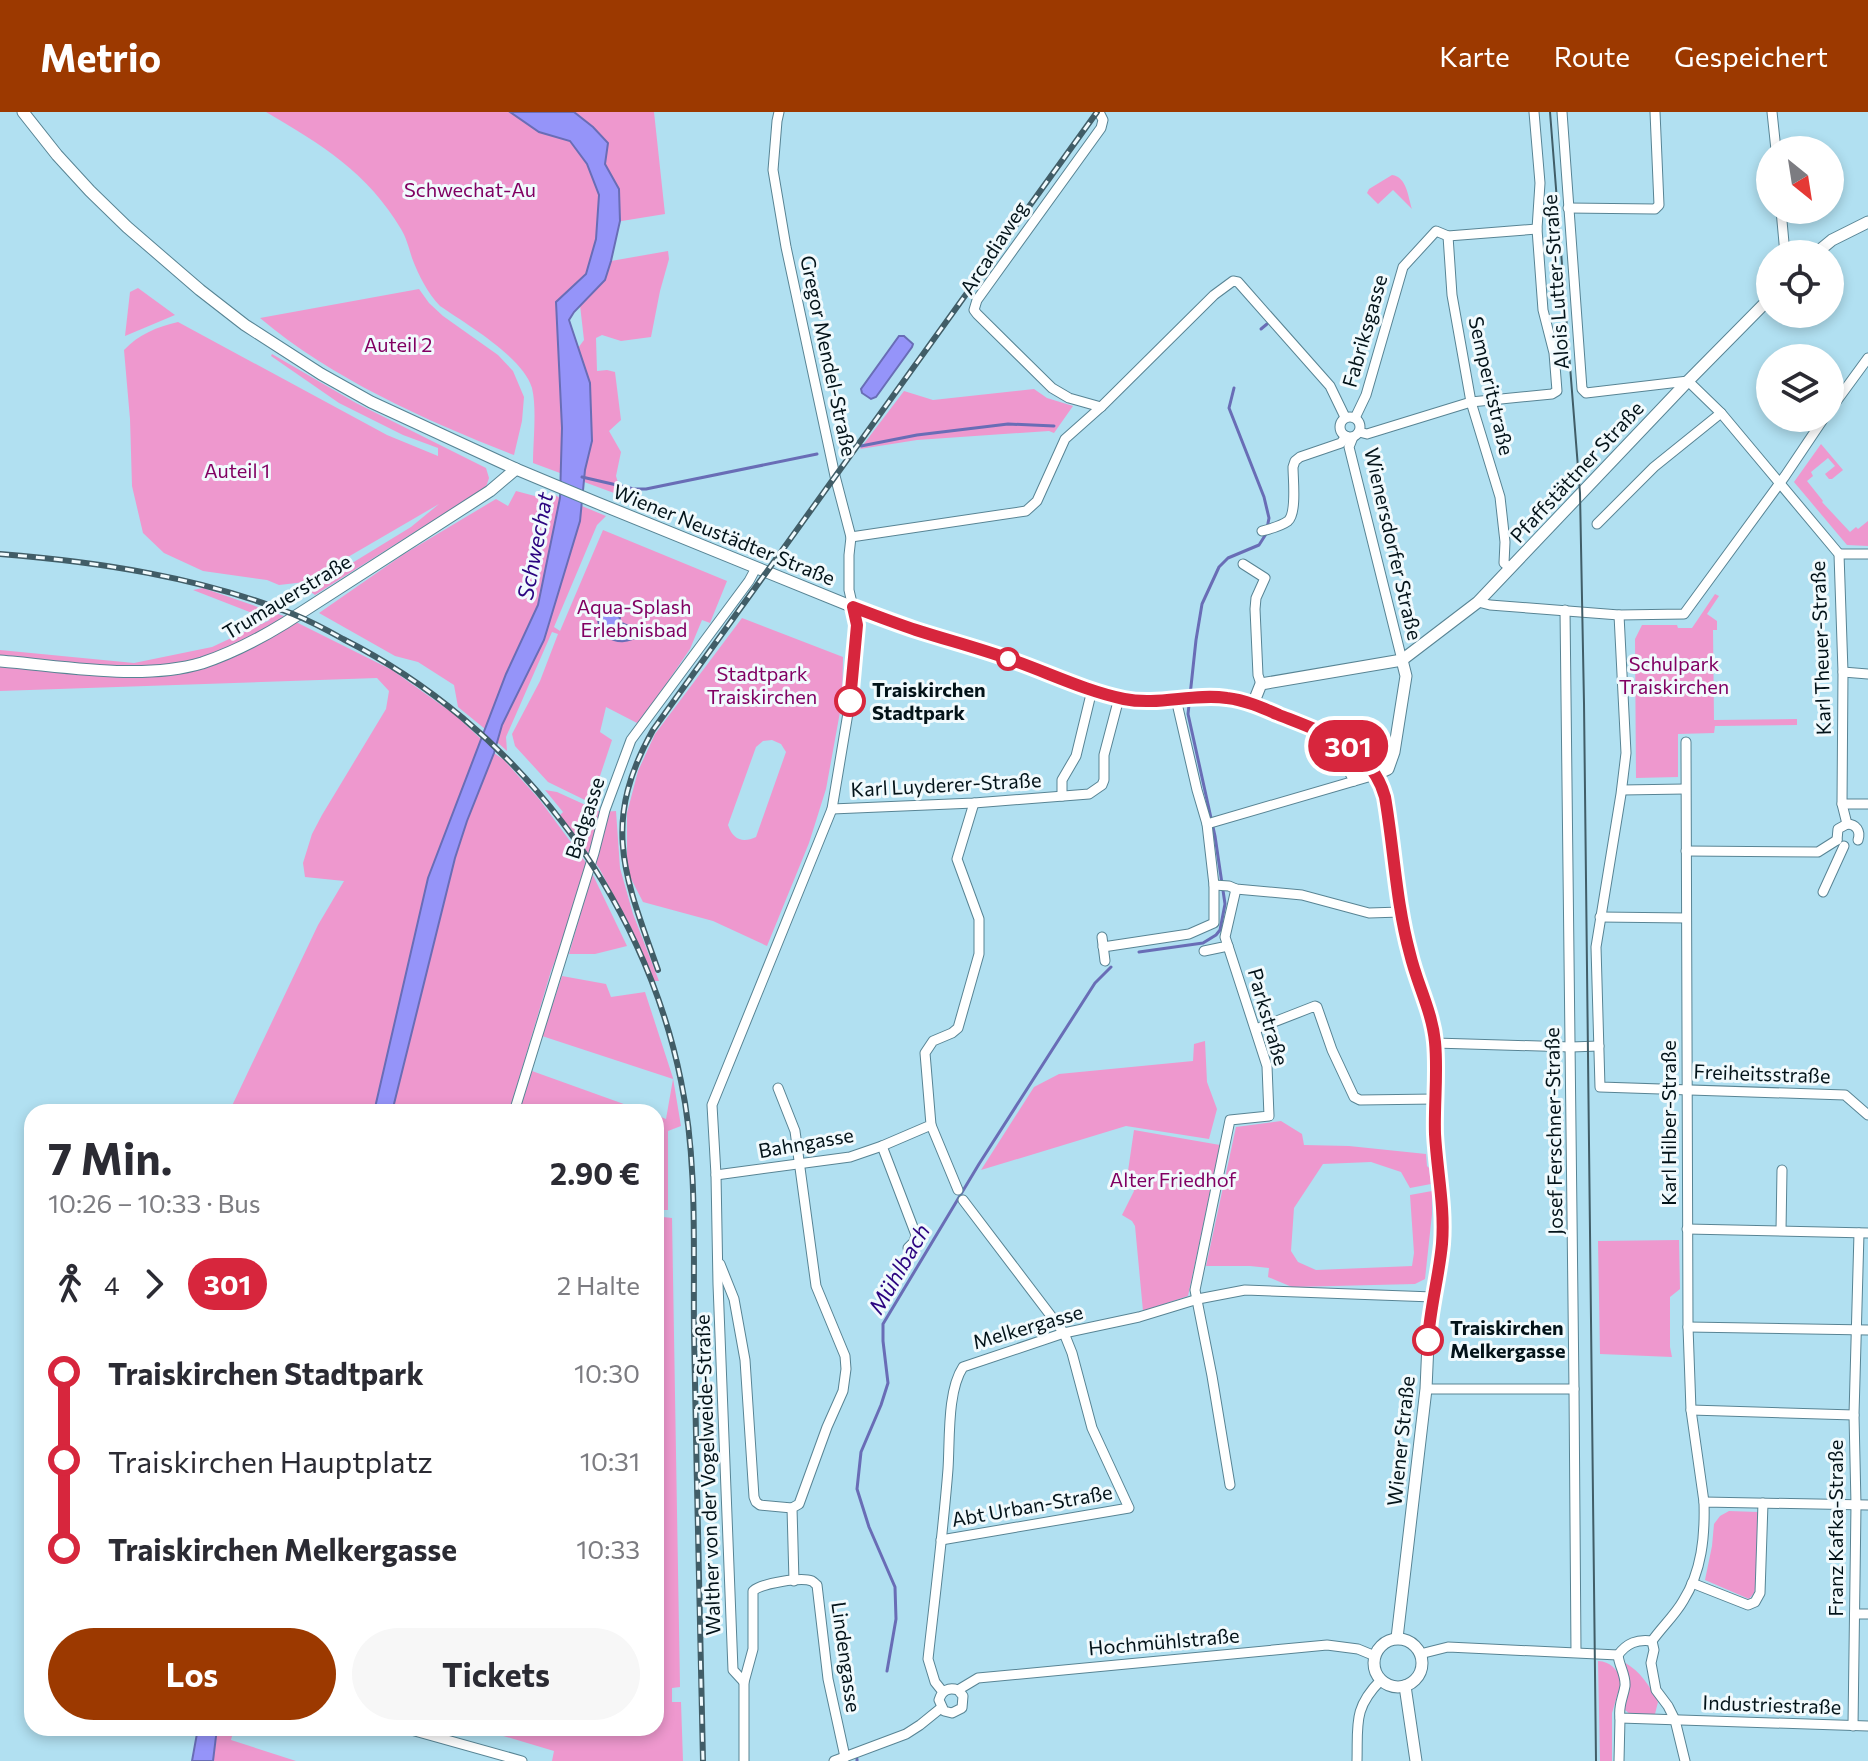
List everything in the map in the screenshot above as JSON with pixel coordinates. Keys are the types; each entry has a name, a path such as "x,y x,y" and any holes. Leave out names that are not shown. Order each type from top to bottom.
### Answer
{"main road":[{"name":"Wiener Neustädter Straße","path":"23,112 90,191 200,290 245,325 371,402 516,469 853,607 1008,659 1092,690 1117,704 1128,700 1184,698 1229,698 1253,704 1351,748 1375,775"},
{"path":"1832,240 1868,222"},
{"name":"Pfaffstättner Straße","path":"1402,660 1478,602 1756,312"},
{"name":"Trumauerstraße","path":"0,661 133,672 200,663 227,654 297,615 490,491 516,469"},
{"path":"1253,704 1261,684 1402,660 1406,676 1393,756 1388,769 1375,775"},
{"name":"Wiener Straße","path":"1375,775 1385,797 1410,955 1430,1013 1435,1043 1435,1136 1442,1194 1442,1240 1429,1320 1426,1389 1397,1638"},
{"path":"1397,1638 1413,1644 1420,1654 1421,1671 1405,1686 1392,1687 1381,1680 1375,1669 1375,1656 1383,1644 1397,1638"},
{"path":"1405,1686 1416,1761"}],"street":[{"name":"Gregor Mendel-Straße","path":"779,112 773,170 786,247 851,537 849,590 853,607"},
{"name":"Arcadiaweg","path":"1099,112 1103,120 1101,128 977,300 974,310 1052,388 1069,398 1101,407"},
{"name":"Alois Lutter-Straße","path":"1471,402 1557,391 1554,353 1543,310 1537,229 1540,183 1534,112"},
{"name":"Alois Lutter-Straße","path":"1562,112 1582,389 1586,393 1688,381"},
{"path":"1568,208 1655,209 1659,205 1655,112"},
{"path":"1772,112 1775,136"},
{"path":"1448,236 1537,229"},
{"name":"Fabriksgasse","path":"1350,418 1366,395 1403,267 1436,231 1448,236"},
{"name":"Semperitstraße","path":"1448,236 1452,295 1471,402 1500,497 1504,563 1510,568"},
{"path":"851,537 1026,511 1037,501 1065,439 1214,295 1233,281 1238,282 1330,386 1350,418 1360,424 1353,435 1341,443 1295,461 1293,514 1268,530"},
{"path":"1844,391 1868,358"},
{"name":"Karl Theuer-Straße","path":"1688,381 1721,413 1839,554 1843,672 1842,804 1847,824"},
{"path":"1350,418 1340,423 1341,431 1353,435 1367,434 1471,402"},
{"path":"1597,524 1654,467 1721,413"},
{"path":"1478,602 1619,615 1684,614 1814,432"},
{"name":"Wienersdorfer Straße","path":"1353,435 1349,447 1402,660"},
{"path":"1505,542 1522,557"},
{"path":"1839,554 1868,554"},
{"path":"1243,564 1265,578 1256,598 1255,609 1261,684"},
{"name":"Badgasse","path":"516,1104 605,810 631,740 756,568"},
{"name":"Walther von der Vogelweide-Straße","path":"744,1682 733,1670 712,1105 832,809 850,701 857,625 853,607"},
{"name":"Josef Ferschner-Straße","path":"1565,610 1576,1652"},
{"path":"1435,1043 1599,1046 1596,947 1626,753 1619,615"},
{"path":"1843,672 1868,674"},
{"path":"1062,796 1062,780 1076,756 1092,690"},
{"path":"1184,698 1197,790 1211,823 1225,886 1225,937 1228,946 1204,951"},
{"name":"Karl Luyderer-Straße","path":"832,809 1089,794 1102,785 1104,755 1117,704"},
{"path":"1330,736 1354,781"},
{"name":"Karl Hilber-Straße","path":"1652,1641 1683,1601 1692,1583 1705,1533 1704,1502 1691,1410 1688,1327 1686,742"},
{"path":"1351,748 1364,746 1393,756"},
{"path":"1211,823 1375,775"},
{"path":"1622,790 1685,789"},
{"path":"958,1190 931,1125 925,1053 933,1041 958,1028 979,954 979,919 957,859 974,803"},
{"path":"1842,804 1868,804"},
{"path":"1686,851 1818,852 1841,843 1854,845 1859,832 1855,826 1847,824 1838,829 1841,843 1823,892"},
{"path":"1858,840 1868,846"},
{"path":"1225,886 1302,895 1369,913 1401,912"},
{"path":"1105,961 1103,942 1189,934 1214,923 1225,886"},
{"path":"1600,917 1686,918"},
{"name":"Parkstraße","path":"1198,1299 1195,1290 1230,1120 1269,1116 1267,1066 1228,946"},
{"path":"1256,1029 1315,1006 1354,1097 1360,1100 1435,1099"},
{"name":"Freiheitsstraße","path":"1599,1046 1600,1087 1845,1095 1868,1115"},
{"path":"778,1088 795,1131 816,1286 845,1356 846,1369 840,1401 827,1427 799,1504 792,1508 794,1581"},
{"name":"Bahngasse","path":"716,1175 850,1157 931,1125"},
{"path":"882,1146 913,1222 916,1235 908,1248"},
{"path":"1781,1230 1782,1170"},
{"path":"963,1200 1064,1333"},
{"path":"1687,1229 1864,1233"},
{"name":"Franz Kafka-Straße","path":"1853,1726 1855,1330 1864,1233"},
{"name":"Walther von der Vogelweide-Straße","path":"719,1261 734,1299 745,1360 754,1497 760,1505 792,1508"},
{"name":"Melkergasse","path":"943,1692 935,1682 928,1659 952,1405 956,1380 963,1367 1064,1333 1245,1290 1433,1297"},
{"path":"1198,1299 1230,1485"},
{"path":"1688,1327 1868,1330"},
{"name":"Abt Urban-Straße","path":"941,1540 1129,1508 1092,1428 1064,1333"},
{"path":"1426,1389 1574,1389"},
{"path":"1691,1410 1854,1415"},
{"path":"1704,1502 1868,1505"},
{"path":"1692,1583 1748,1605 1755,1602 1760,1593 1763,1503"},
{"name":"Walther von der Vogelweide-Straße","path":"744,1761 744,1682 753,1649 753,1591 759,1585 794,1581"},
{"name":"Lindengasse","path":"794,1581 811,1581 817,1585 840,1759"},
{"path":"1855,1614 1868,1614"},
{"path":"1618,1655 1625,1646 1641,1640 1652,1641"},
{"name":"Industriestraße","path":"1652,1641 1654,1650 1651,1663 1656,1690 1675,1720"},
{"name":"Hochmühlstraße","path":"943,1692 950,1688 958,1690 978,1678 1312,1646 1358,1649 1375,1656"},
{"path":"1420,1654 1448,1647 1618,1655"},
{"path":"1618,1655 1625,1685 1618,1707 1619,1761"},
{"path":"1357,1761 1358,1710 1381,1680"},
{"path":"941,1708 952,1713 959,1711 964,1700 958,1690"},
{"path":"941,1708 939,1700 943,1692"},
{"path":"840,1759 906,1734 941,1708"},
{"name":"Industriestraße","path":"1620,1718 1868,1726"},
{"path":"1675,1720 1685,1761"},
{"path":"433,1736 522,1761"}],"green space":[{"name":"Schwechat-Au","path":"266,112 654,112 665,214 597,225 586,274 558,300 582,359 578,348 584,340 580,305 605,280 611,261 668,251 669,259 651,337 621,341 602,335 596,338 597,371 615,372 621,420 609,431 621,452 616,476 622,496 533,463 534,405 527,376 506,353 435,301 412,258 401,229 374,192 324,148"},
{"path":"1392,175 1404,183 1412,209 1393,190 1378,204 1367,193"},
{"path":"138,288 175,315 125,336 130,292"},
{"name":"Auteil 2","path":"419,289 443,316 498,355 513,371 524,397 514,455 381,397 318,360 260,318"},
{"name":"Auteil 1","path":"178,322 387,435 438,456 438,448 403,435 339,403 272,354 356,403 486,468 489,478 486,487 315,595 308,590 411,527 439,504 305,582 279,585 267,580 203,571 164,553 143,533 132,486 124,350 149,332"},
{"path":"1034,389 1047,398 1073,406 1054,433 917,440 860,449 904,391 933,400"},
{"path":"1821,444 1843,470 1829,479 1825,474 1835,466 1828,458 1811,472 1813,476 1807,481 1850,532 1868,521 1868,546 1847,545 1794,482"},
{"name":"Aqua-Splash Erlebnisbad","path":"516,491 546,499 550,492 560,498 538,605 532,618 548,625 582,506 606,516 597,525 554,627 560,631 603,530 727,581 710,623 702,620 690,649 639,724 606,707 600,732 612,740 591,803 548,782 515,746 512,734 540,681 558,634 552,632 506,737 507,751 497,742 501,726 547,629 506,674 485,729 458,707 454,685 418,662 395,656 319,613 404,554 496,499 508,506"},
{"path":"203,588 284,616 392,670 454,714 481,739 428,878 376,1104 233,1104 318,925 344,881 305,877 303,863 322,815 386,709 389,691 377,678 0,691 0,650 134,663 212,647 270,620 193,590"},
{"name":"Schulpark Traiskirchen","path":"1715,594 1719,596 1707,614 1717,621 1717,630 1713,630 1714,720 1797,719 1797,725 1715,726 1714,733 1678,734 1678,777 1636,778 1635,639 1642,625 1692,628"},
{"name":"Stadtpark Traiskirchen","path":"742,618 843,657 842,701 826,789 809,843 767,946 713,921 643,902 627,871 627,813 638,771 655,734","holes":["772,740 781,744 786,752 756,837 739,839 728,825 756,747 763,741"]},
{"path":"494,753 539,799 587,864 511,1104 394,1104 451,873 467,821"},
{"path":"545,790 557,792 601,812 616,811 620,868 633,914 659,981 654,981 631,928 599,868"},
{"path":"592,873 627,946 595,954 569,954"},
{"path":"562,976 606,984 611,997 645,992 673,1078 681,1126 668,1131 668,1210 664,1210 664,1118 673,1079 542,1036"},
{"path":"1205,1041 1207,1082 1217,1109 1209,1139 1126,1126 981,1170 1034,1087 1059,1074 1193,1061 1194,1044"},
{"path":"532,1071 624,1104 522,1104"},
{"path":"1281,1121 1302,1134 1304,1145 1426,1154 1431,1184 1410,1188 1401,1172 1371,1162 1323,1164 1294,1208 1291,1251 1298,1262 1316,1270 1412,1266 1410,1195 1432,1191 1425,1279 1415,1284 1292,1287 1268,1277 1269,1268 1206,1266 1236,1127"},
{"name":"Alter Friedhof","path":"1134,1130 1220,1145 1188,1296 1143,1311 1135,1226 1122,1215 1134,1191 1128,1171"},
{"path":"664,1217 672,1218 680,1687 672,1688 672,1702 681,1702 683,1761 552,1761 554,1751 503,1736 664,1736"},
{"path":"1679,1240 1680,1289 1670,1297 1672,1357 1600,1354 1598,1241"},
{"path":"1729,1511 1758,1512 1756,1585 1749,1599 1705,1580 1714,1524"},
{"path":"1598,1661 1612,1666 1622,1679 1612,1713 1612,1761 1600,1761"},
{"path":"1624,1662 1640,1675 1651,1690 1658,1702 1655,1714 1631,1715 1625,1710 1623,1703 1630,1685"},
{"path":"216,1736 232,1736 231,1740 296,1761 213,1761"}],"shaded area":[{"path":"510,112 574,112 608,143 605,164 619,189 620,221 605,280 569,320 590,383 592,441 585,470 580,521 544,640 502,725 455,858 394,1104 376,1104 428,878 506,674 538,605 560,498 562,428 556,302 586,274 596,239 599,195 587,164 570,141 539,132"},
{"path":"899,336 904,336 913,344 912,347 876,397 871,399 861,389"},
{"path":"598,605 610,614 617,614 619,622 634,628 641,635 623,641 608,637 599,624"},
{"path":"197,1736 216,1736 213,1761 192,1761"}],"waterway":[{"name":"Mühlbach","path":"1261,329 1267,324"},
{"name":"Mühlbach","path":"1139,952 1203,943 1220,930 1225,904 1215,836 1188,714 1202,604 1219,567 1228,558 1259,545 1266,534 1269,518 1264,497 1229,408 1234,388"},
{"path":"861,446 917,435 1008,424 1054,426"},
{"path":"582,477 646,489 817,454"},
{"name":"Mühlbach","path":"887,1671 896,1619 895,1587 869,1527 857,1489 861,1452 888,1383 883,1324 979,1164 1095,983 1111,967"}],"tram line":[{"path":"1550,112 1580,493 1596,1761"}],"railway":[{"path":"658,970 636,906 623,850 627,794 637,763 653,730 1097,112"},
{"path":"0,554 112,567 185,581 258,601 331,632 405,675 463,718 515,767 562,822 602,881 636,945 663,1012 681,1081 690,1143 694,1206 703,1761"}],"bus line":[{"name":"301","path":"850,701 857,625 853,607 1122,699 1154,701 1206,697 1253,704 1324,732 1351,748 1365,761 1382,786 1385,797 1401,912 1410,955 1430,1013 1435,1043 1435,1136 1442,1194 1442,1240 1428,1340"}],"place":[{"name":"Traiskirchen Stadtpark","path":"850,701"},
{"name":"Traiskirchen Melkergasse","path":"1428,1340"}],"water label":[{"name":"Schwechat","path":"535,546"}]}
